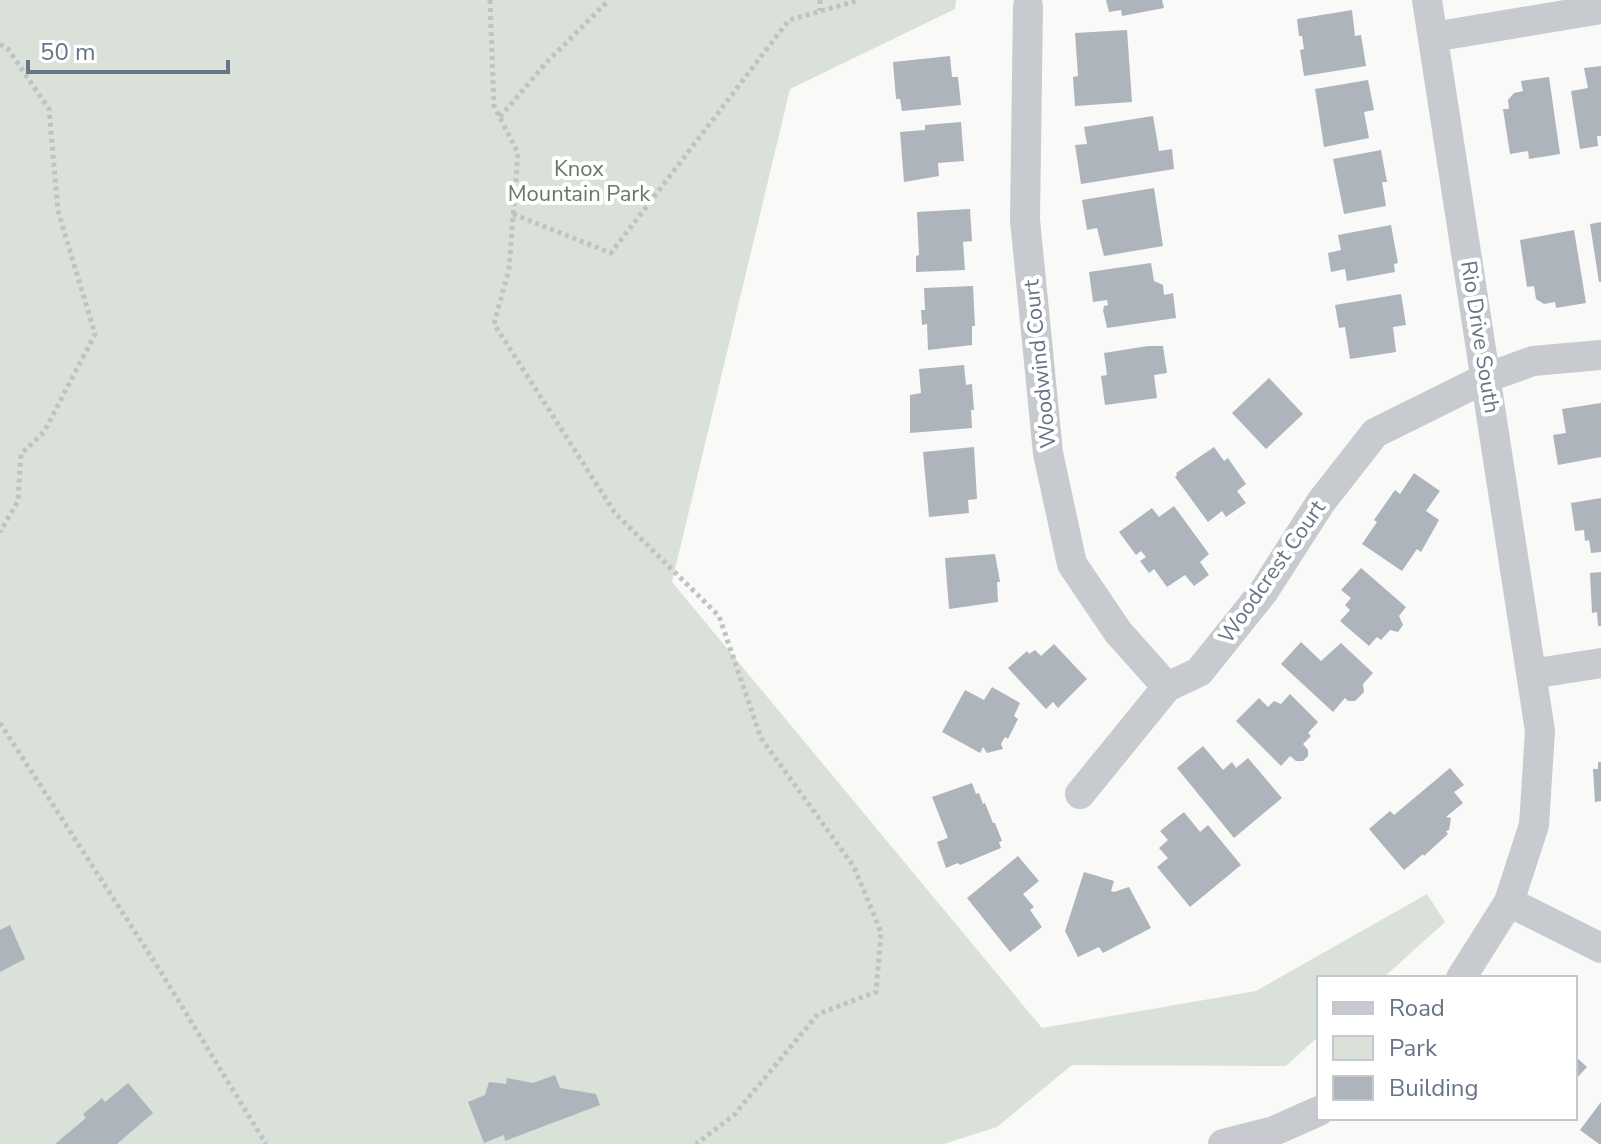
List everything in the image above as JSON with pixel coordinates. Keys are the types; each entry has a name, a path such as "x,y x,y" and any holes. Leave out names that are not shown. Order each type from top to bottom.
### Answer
{"street":[{"name":"Rio Drive South","path":"1427,0 1540,731 1534,825 1509,902 1462,976"},
{"name":"Woodwind Court","path":"1028,6 1025,220 1048,453 1072,564 1118,632 1167,687"},
{"path":"1433,37 1601,9"},
{"name":"Woodcrest Court","path":"1080,794 1167,687 1199,672 1264,591 1321,502 1375,433 1486,378 1533,361 1601,355"},
{"path":"1531,674 1601,663"},
{"path":"1509,902 1601,948"},
{"path":"1223,1144 1274,1131 1317,1112"}],"path":[{"path":"490,0 494,106 518,153 509,269 494,324 615,513 719,616 761,738 854,867 881,932 876,992 818,1014 734,1115 696,1144"},
{"path":"500,117 546,63 609,0"},
{"path":"820,0 820,11"},
{"path":"513,214 611,253 789,20 860,0"},
{"path":"0,44 8,49 49,109 58,211 95,334 44,432 21,454 18,501 0,532"},
{"path":"0,723 159,969 266,1144"}],"green space":[{"name":"Knox Mountain Park","path":"0,0 956,0 955,9 790,89 672,582 1042,1028 1256,991 1427,894 1445,922 1385,976 1317,976 1317,1038 1286,1066 1072,1065 997,1127 944,1144 0,1144"}],"building":[{"path":"1106,0 1162,0 1164,8 1122,16 1121,10 1109,12"},
{"path":"1352,10 1355,36 1361,35 1366,66 1304,76 1300,50 1304,49 1297,19"},
{"path":"1127,30 1132,102 1075,106 1073,77 1078,76 1075,33"},
{"path":"950,56 952,77 958,77 961,105 902,111 900,99 896,99 893,62"},
{"path":"1601,66 1601,136 1597,136 1598,146 1580,149 1571,91 1588,88 1584,68"},
{"path":"1549,77 1560,154 1529,159 1528,151 1510,154 1503,109 1509,109 1508,100 1514,93 1523,91 1521,81"},
{"path":"1368,80 1374,110 1364,112 1369,138 1324,147 1315,89"},
{"path":"1153,116 1159,151 1172,149 1174,169 1081,184 1075,145 1087,144 1084,127"},
{"path":"961,122 964,161 938,163 939,176 904,182 900,132 925,130 925,125"},
{"path":"1381,150 1387,182 1382,182 1386,206 1344,214 1333,159"},
{"path":"1154,188 1163,246 1104,256 1097,228 1087,230 1082,200"},
{"path":"970,209 972,241 963,242 965,270 916,272 916,256 919,255 917,212"},
{"path":"1601,222 1601,282 1599,282 1590,224"},
{"path":"1391,225 1398,263 1394,264 1395,272 1347,281 1345,269 1331,272 1328,253 1341,250 1338,235"},
{"path":"1574,230 1586,303 1556,308 1555,302 1544,304 1536,299 1534,286 1527,287 1520,240"},
{"path":"1151,263 1154,281 1163,285 1164,295 1173,293 1176,318 1107,328 1103,310 1108,305 1107,300 1093,302 1089,272"},
{"path":"973,286 975,326 972,326 972,345 928,350 927,324 922,325 921,310 925,310 924,288"},
{"path":"1401,294 1406,325 1393,327 1396,352 1350,359 1345,327 1339,328 1335,305"},
{"path":"1163,346 1167,373 1154,375 1157,398 1105,405 1101,376 1107,375 1104,353"},
{"path":"964,365 966,385 972,384 972,428 910,433 910,395 921,393 919,369"},
{"path":"1269,378 1303,414 1266,449 1232,413"},
{"path":"1601,403 1601,457 1558,465 1553,435 1566,433 1562,409"},
{"path":"974,447 977,499 968,500 969,513 929,517 923,452"},
{"path":"1214,447 1224,461 1228,458 1246,484 1237,491 1246,503 1226,517 1222,511 1208,522 1175,477 1176,473"},
{"path":"1414,473 1440,491 1426,511 1439,520 1421,552 1417,549 1402,571 1362,544 1395,490 1400,494"},
{"path":"1601,498 1601,552 1591,553 1584,530 1575,531 1571,503"},
{"path":"1174,506 1209,554 1200,562 1209,575 1194,586 1185,575 1167,587 1154,569 1149,573 1140,561 1146,557 1141,551 1136,555 1119,532 1152,508 1159,517"},
{"path":"995,554 1000,582 997,582 998,602 949,609 945,558"},
{"path":"1361,568 1406,607 1399,616 1403,625 1398,632 1390,630 1381,640 1377,637 1369,646 1340,621 1350,610 1345,605 1351,598 1341,590"},
{"path":"1601,572 1601,626 1598,626 1597,612 1592,613 1590,573"},
{"path":"1301,642 1321,661 1341,643 1373,673 1363,684 1364,692 1355,701 1345,698 1333,712 1281,664"},
{"path":"1054,644 1087,679 1058,708 1053,702 1046,709 1008,668 1027,651 1029,654 1035,650 1041,656"},
{"path":"992,687 1020,703 1014,716 1018,719 1008,739 1005,737 1001,744 1003,749 987,753 983,747 980,753 942,732 965,690 984,700"},
{"path":"1290,694 1318,722 1303,744 1308,756 1303,761 1296,761 1290,756 1281,766 1236,721 1259,698 1268,707 1274,701 1281,704"},
{"path":"1203,746 1223,770 1232,762 1236,768 1248,758 1282,798 1234,838 1177,768"},
{"path":"1598,762 1601,762 1601,801 1595,802 1593,769 1598,769"},
{"path":"1450,768 1464,785 1454,792 1463,803 1446,817 1451,818 1449,830 1446,831 1448,834 1404,870 1369,829 1390,811 1394,815"},
{"path":"972,783 995,823 1002,841 999,842 1001,848 946,868 937,842 948,838 932,797"},
{"path":"1184,812 1200,832 1208,825 1241,865 1190,907 1157,867 1168,858 1159,848 1168,840 1160,831"},
{"path":"1018,856 1039,881 1023,894 1034,907 1030,910 1042,927 1010,952 967,898"},
{"path":"1084,872 1114,881 1111,891 1114,892 1129,887 1151,928 1103,953 1099,947 1078,957 1065,931"},
{"path":"10,925 25,959 0,972 0,930"},
{"path":"1577,1058 1587,1067 1577,1078"},
{"path":"555,1075 560,1088 596,1094 600,1105 505,1141 504,1135 484,1143 468,1102 485,1095 489,1082 506,1084 507,1078 533,1083"},
{"path":"128,1083 153,1113 117,1144 55,1144 86,1118 83,1114 102,1098 105,1102"},
{"path":"1601,1102 1601,1144 1599,1144 1580,1130"}]}
